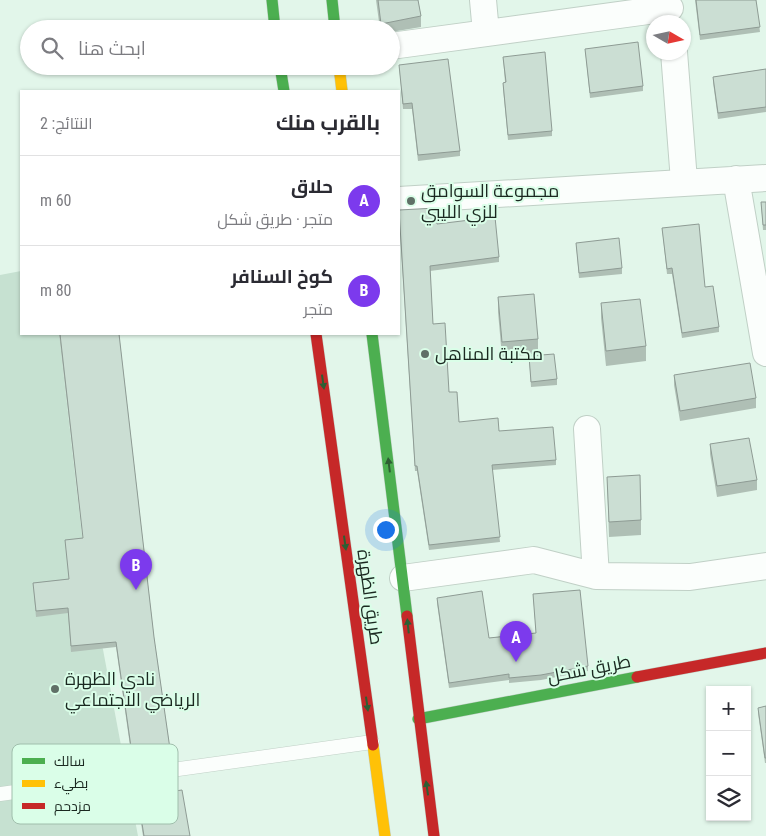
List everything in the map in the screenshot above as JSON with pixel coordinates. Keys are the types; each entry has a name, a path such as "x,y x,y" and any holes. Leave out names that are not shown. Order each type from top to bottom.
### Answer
{"main road":[{"path":"272,0 275,20"},
{"path":"332,0 334,20"},
{"path":"281,75 284,90"},
{"path":"340,75 342,90"},
{"name":"طريق الظهرة","path":"316,335 385,836"},
{"name":"طريق الظهرة","path":"372,335 403,578 418,719 434,836"},
{"name":"طريق شكل","path":"418,719 766,653"}],"street":[{"path":"483,0 486,33"},
{"path":"400,45 671,10"},
{"path":"675,60 684,181"},
{"path":"400,200 684,181 766,178"},
{"path":"736,180 766,353"},
{"path":"587,429 596,576"},
{"path":"403,578 534,560 596,576 690,577 766,566"}],"lane":[{"path":"178,769 372,742"}],"green space":[{"name":"نادي الظهرة الرياضي الاجتماعي","path":"20,271 20,335 59,335 83,543 121,744 12,744 12,824 136,824 138,836 0,836 0,275"}],"building":[{"path":"378,0 418,0 421,16 400,20 380,20"},
{"path":"696,0 756,0 760,27 700,35"},
{"path":"638,42 643,86 590,93 585,49"},
{"path":"545,52 552,131 508,135 503,83 506,82 503,57"},
{"path":"448,59 460,151 418,155 412,103 403,104 400,65"},
{"path":"766,69 766,107 718,113 713,77"},
{"path":"761,202 766,202 766,225 763,225"},
{"path":"436,208 437,224 495,217 499,257 430,266 433,324 445,323 449,392 457,392 459,422 498,418 499,431 553,427 556,460 492,465 500,537 429,545 417,466 415,466 400,210"},
{"path":"699,224 705,287 713,286 719,327 682,333 672,268 667,269 662,228"},
{"path":"619,238 622,268 579,273 576,243"},
{"path":"534,294 538,339 502,342 498,297"},
{"path":"640,299 646,346 606,351 601,303"},
{"path":"60,335 119,335 154,637 169,744 131,744 116,642 71,646 68,608 36,611 33,583 69,579 65,540 83,538"},
{"path":"554,354 557,379 531,382 529,356"},
{"path":"750,363 756,398 680,411 674,375"},
{"path":"749,438 757,480 717,486 710,444"},
{"path":"640,475 641,520 609,522 607,477"},
{"path":"580,590 588,666 541,675 509,678 509,674 449,683 437,598 482,591 489,638 536,633 533,594"},
{"path":"766,706 766,758 765,758 758,708"},
{"path":"182,790 190,836 144,836 142,824 178,824 178,791"}],"traffic: fast":[{"path":"272,0 274,20"},
{"path":"332,0 334,20"},
{"path":"281,75 284,90"},
{"path":"372,335 407,616"},
{"path":"418,719 637,677"}],"traffic: slow":[{"path":"340,75 342,90"},
{"path":"373,745 385,836"}],"traffic: jam":[{"path":"316,335 373,745"},
{"path":"407,616 434,836"},
{"path":"637,677 766,653"}],"place":[{"name":"مجموعة السوامق للزي الليبي","path":"411,201"},
{"name":"مكتبة المناهل","path":"425,354"},
{"name":"كوخ السنافر","path":"136,590"},
{"name":"حلاق","path":"516,662"},
{"name":"نادي الظهرة الرياضي الاجتماعي","path":"55,689"}]}
